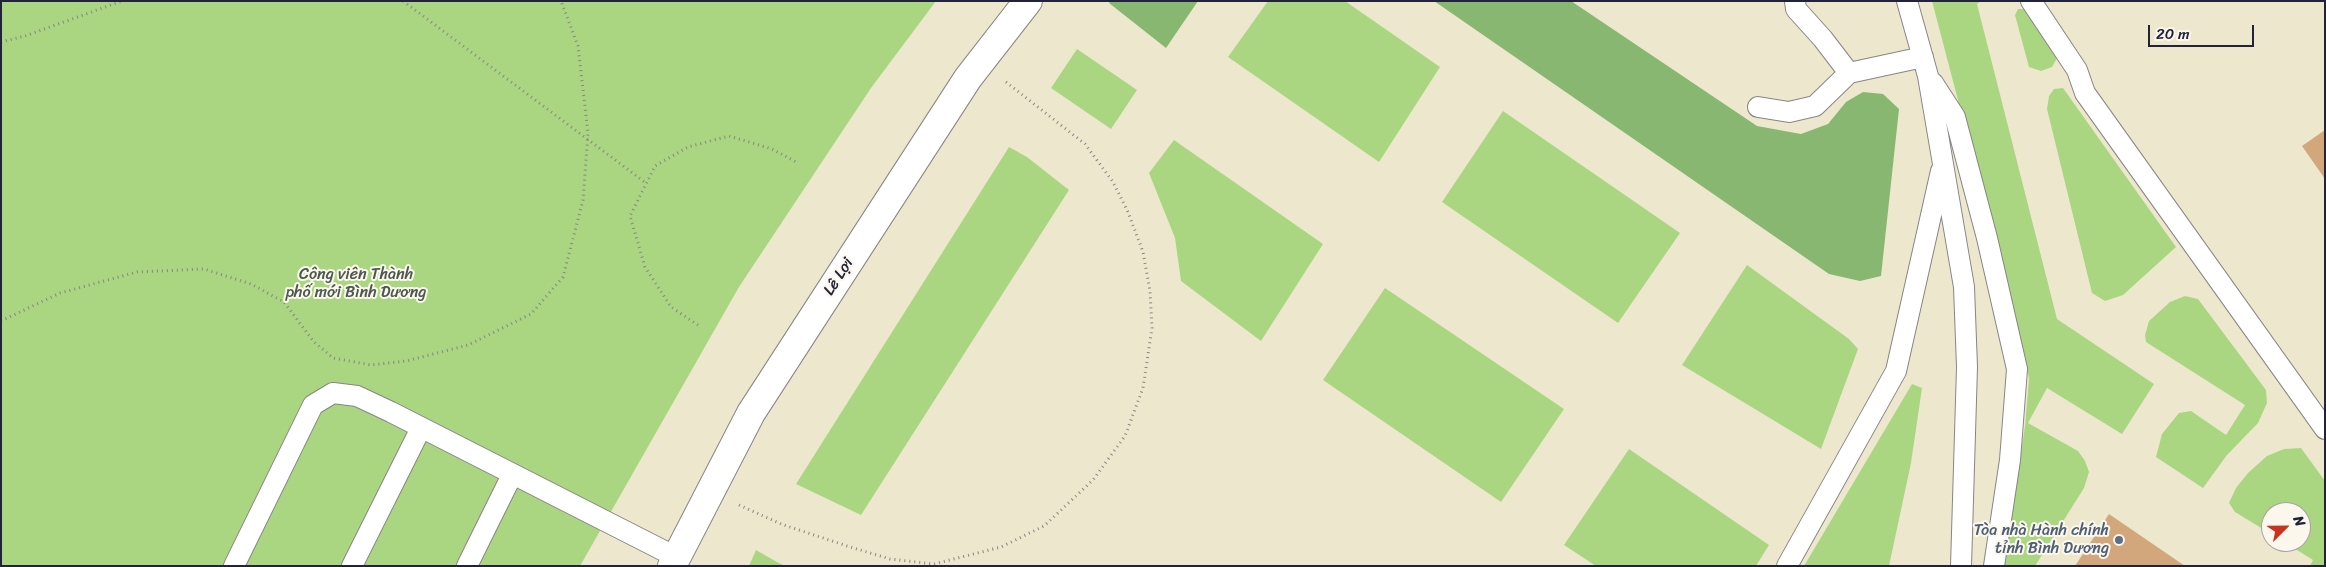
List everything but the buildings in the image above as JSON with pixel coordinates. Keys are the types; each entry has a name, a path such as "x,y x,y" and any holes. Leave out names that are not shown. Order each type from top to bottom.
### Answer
{"main road":[{"name":"Lê Lợi","path":"674,562 751,413 968,78 1028,1"}],"lane":[{"path":"1795,1 1796,9 1823,39 1849,74"},
{"path":"1907,1 1928,76 1964,288 1967,367 1961,566"},
{"path":"2032,1 2077,70 2085,93 2325,430"},
{"path":"1758,107 1790,112 1815,106 1849,74 1923,57"},
{"path":"1928,76 1955,117 1987,238 2017,368 2010,460 1994,566"},
{"path":"1787,566 1896,372 1943,160"},
{"path":"234,566 313,405 333,393 357,396 512,475 674,562"},
{"path":"352,566 421,428"},
{"path":"467,566 512,475"}],"path":[{"path":"1,42 25,36 122,1"},
{"path":"403,1 646,183"},
{"path":"1,322 60,293 137,272 204,269 251,284 284,302 314,342 333,358 371,365 406,361 468,346 531,314 563,277 583,200 588,139 578,46 561,1"},
{"path":"712,487 716,495 780,524 890,559 934,564 1001,547 1044,526 1093,480 1125,436 1143,388 1152,328 1150,291 1143,252 1128,212 1113,182 1085,144 980,62"},
{"path":"698,325 671,307 645,267 630,216 655,166 688,147 729,136 772,149 796,162"}],"green space":[{"name":"Công viên Thành phố mới Bình Dương","path":"1,1 936,1 871,88 739,287 580,566 1,566"},
{"path":"1110,1 1198,1 1166,48 1109,3"},
{"path":"1268,1 1345,1 1440,67 1379,162 1228,57"},
{"path":"1434,1 1571,1 1757,126 1801,134 1828,124 1846,102 1863,92 1883,94 1899,109 1881,276 1860,281 1829,274"},
{"path":"1932,1 1981,1 1977,4 2057,319 2154,384 2122,434 2047,388 2028,423 2078,451 2085,461 2089,472 2084,488 2035,566 2004,566 2025,426 2029,379 2024,352"},
{"path":"2018,9 2024,9 2058,52 2052,67 2041,71 2029,67 2015,15"},
{"path":"1077,49 1137,90 1111,129 1051,88"},
{"path":"2063,88 2176,247 2123,295 2105,301 2092,293 2047,109 2049,96 2054,89"},
{"path":"1503,111 1680,233 1618,323 1442,202"},
{"path":"1174,140 1323,244 1261,341 1181,281 1175,238 1149,173"},
{"path":"1009,147 1027,157 1069,190 861,515 796,484"},
{"path":"1747,265 1849,339 1858,349 1821,449 1682,365"},
{"path":"1385,288 1564,409 1501,502 1323,380"},
{"path":"2185,296 2198,299 2266,390 2267,403 2258,423 2227,455 2203,488 2156,457 2162,434 2179,413 2191,411 2226,435 2245,405 2146,342 2145,335 2149,321 2170,302"},
{"path":"1912,384 1922,388 1911,463 1889,566 1804,566"},
{"path":"2301,448 2325,481 2325,566 2310,566 2313,560 2300,552 2311,552 2311,502 2261,502 2261,528 2235,512 2229,503 2236,488 2248,473 2267,456 2284,449"},
{"path":"1629,449 1769,545 1756,566 1596,566 1564,545"},
{"path":"756,550 777,562 785,566 749,566"}],"place":[{"name":"Tòa nhà Hành chính tỉnh Bình Dương","path":"2119,540"}]}
